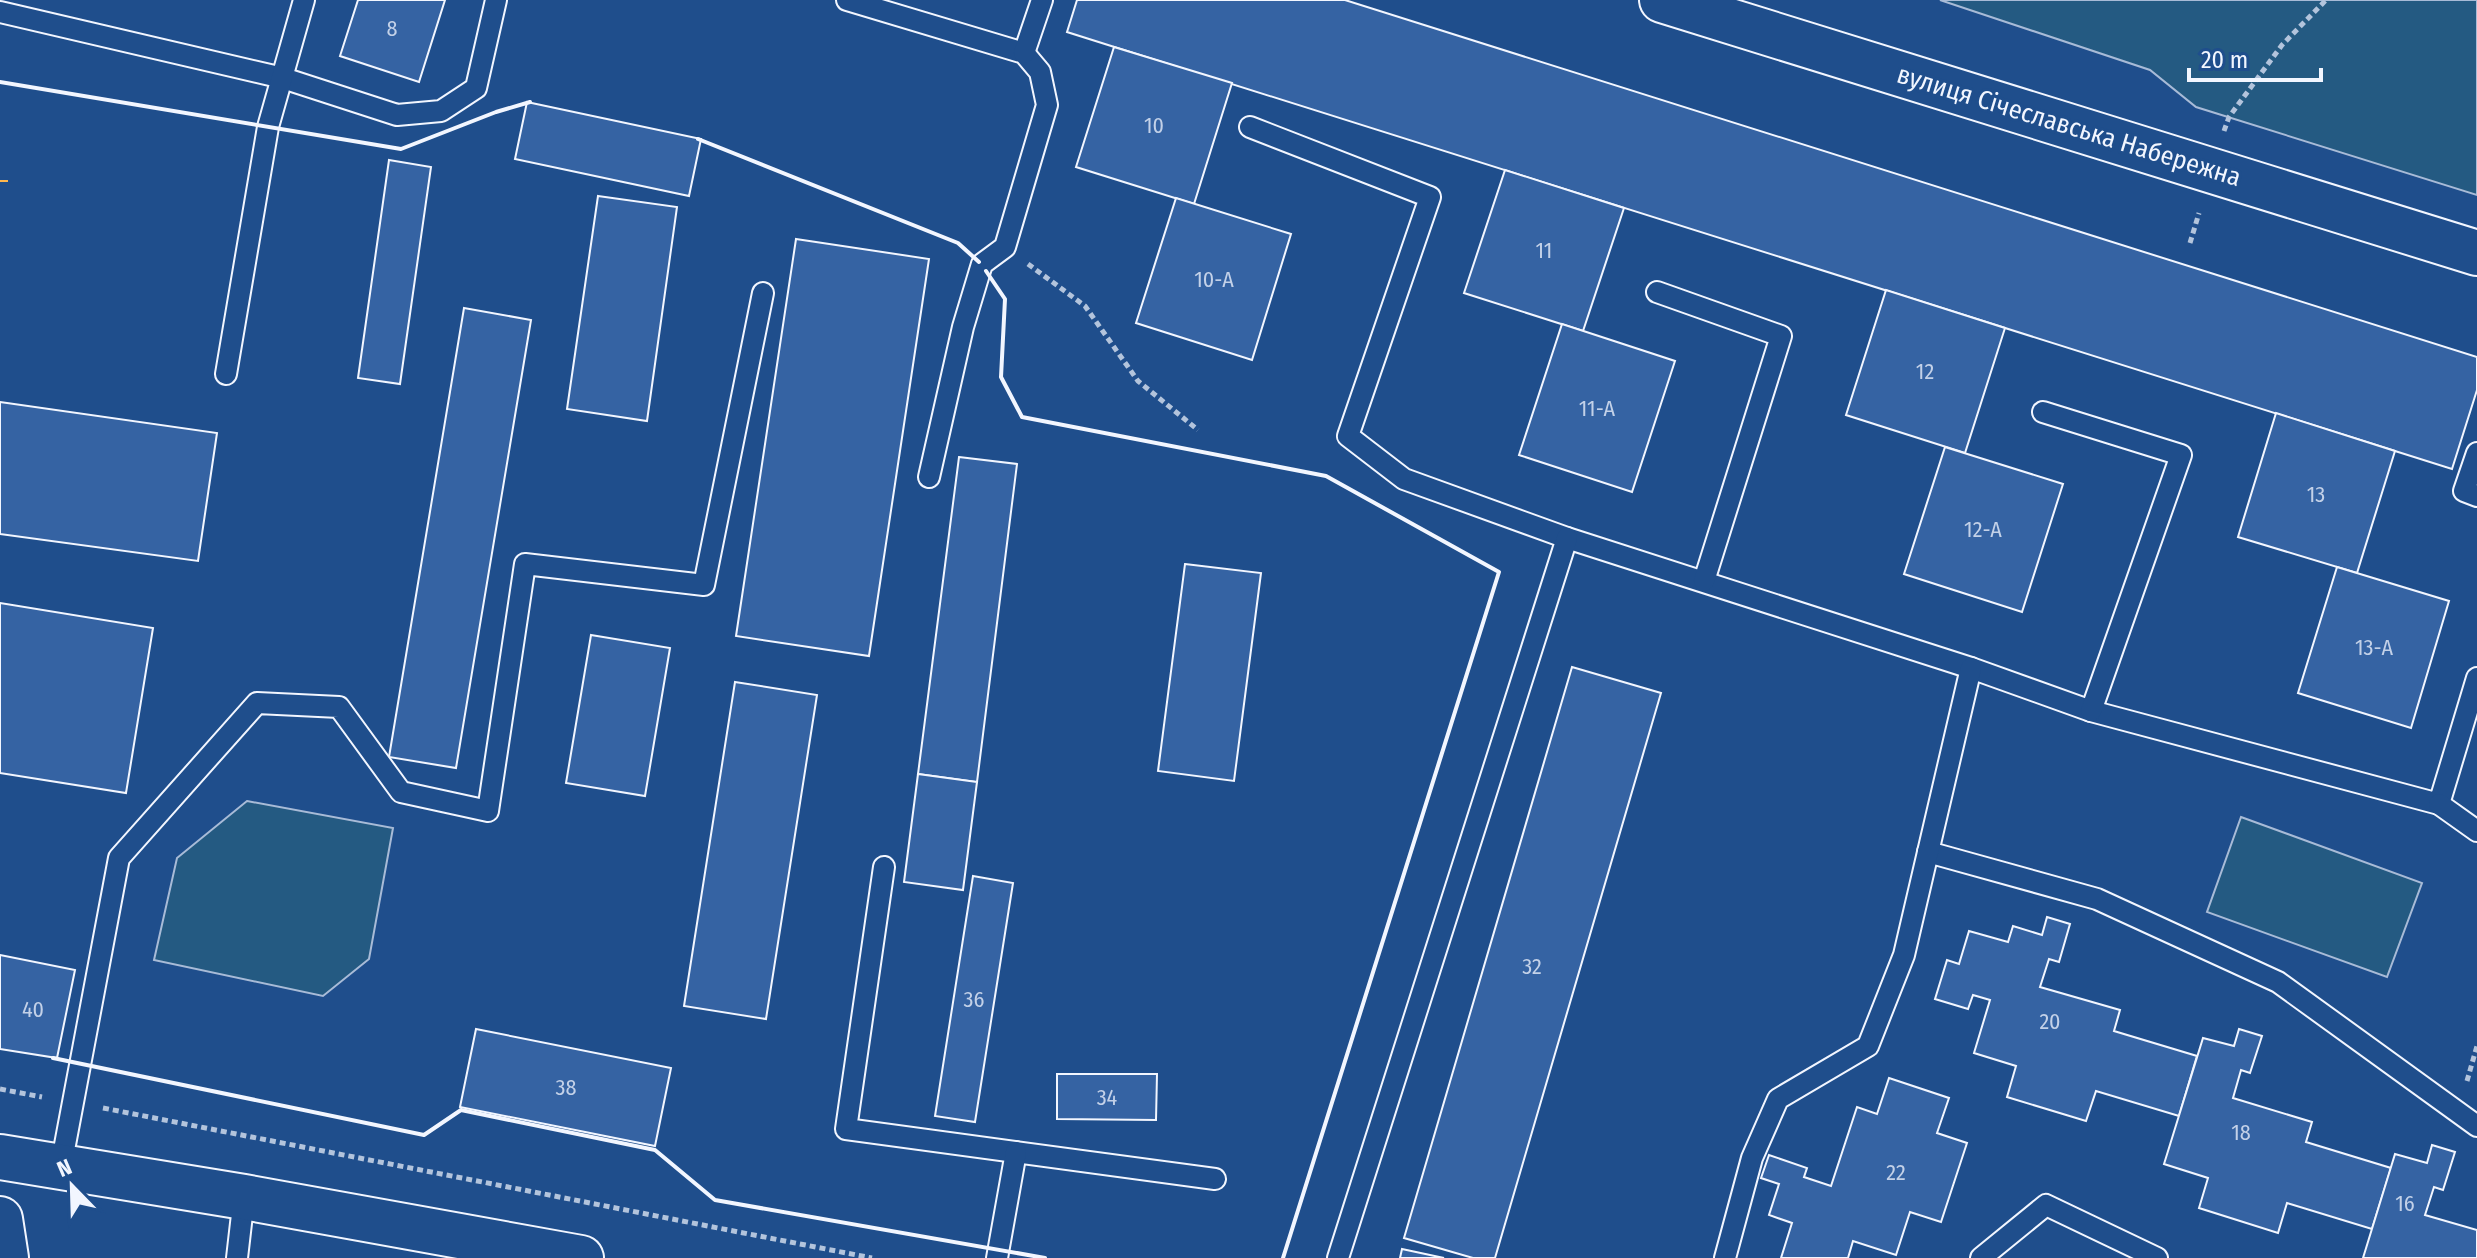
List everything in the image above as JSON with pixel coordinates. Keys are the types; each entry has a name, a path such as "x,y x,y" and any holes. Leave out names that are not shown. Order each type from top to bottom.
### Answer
{"main road":[{"name":"вулиця Січеславська Набережна","path":"1662,0 2477,253"},
{"path":"0,1157 581,1258"},
{"path":"0,1219 6,1258"}],"lane":[{"path":"226,374 268,127 304,0"},
{"path":"0,12 283,78 397,115 441,111 476,88 496,0"},
{"path":"847,0 1024,53 1040,72 1047,105 1005,247 982,264 963,327 929,477"},
{"path":"1024,53 1042,0"},
{"path":"1250,127 1430,197 1348,436 1404,479 1567,538 1971,668 2091,711 2439,804 2477,831"},
{"path":"1657,292 1781,336 1704,581"},
{"path":"61,1166 119,858 257,703 339,707 401,792 488,811 525,564 704,585 763,293"},
{"path":"2043,412 2181,455 2091,711"},
{"path":"2477,453 2464,491 2477,496"},
{"path":"1338,1258 1567,538"},
{"path":"1725,1258 1752,1158 1778,1099 1868,1046 1904,955 1971,668"},
{"path":"2439,804 2477,678"},
{"path":"1928,852 2097,899 2278,982 2477,1126"},
{"path":"884,867 846,1129 1215,1179"},
{"path":"997,1258 1016,1152"},
{"path":"237,1258 244,1197"},
{"path":"1981,1258 2046,1205 2157,1258"}],"path":[{"path":"2229,117 2282,45 2326,0"},
{"path":"1005,247 1085,306 1138,381 1198,430"},
{"path":"0,1089 872,1258"}],"shaded area":[{"path":"1940,0 2477,0 2477,195 2196,107 2150,70"},
{"path":"247,801 393,828 369,959 323,996 154,960 177,858"},
{"path":"2241,817 2422,883 2387,977 2207,912"}],"building":[{"path":"358,0 445,0 419,82 340,56"},
{"path":"1077,0 1345,0 2477,357 2477,390 2452,469 1067,32"},
{"path":"1114,47 1232,83 1194,204 1076,167"},
{"path":"527,102 701,139 689,196 515,159"},
{"path":"389,160 431,167 400,384 358,378"},
{"path":"1505,170 1624,208 1583,331 1464,293"},
{"path":"598,196 677,207 647,421 567,409"},
{"path":"1176,198 1291,234 1252,360 1136,323"},
{"path":"796,239 929,259 869,656 736,636"},
{"path":"1886,290 2005,328 1965,453 1846,415"},
{"path":"464,308 531,320 456,768 389,757"},
{"path":"1562,324 1675,361 1632,492 1519,455"},
{"path":"0,402 217,433 198,561 0,534"},
{"path":"2276,413 2395,451 2357,573 2238,537"},
{"path":"1945,447 2063,484 2022,612 1904,574"},
{"path":"959,457 1017,464 977,782 918,774"},
{"path":"1185,564 1261,573 1234,781 1158,771"},
{"path":"2337,567 2449,601 2411,728 2298,693"},
{"path":"0,603 153,628 126,793 0,773"},
{"path":"591,635 670,648 645,796 566,783"},
{"path":"1572,667 1661,693 1495,1258 1473,1258 1404,1238"},
{"path":"735,682 817,695 766,1019 684,1006"},
{"path":"918,774 977,782 963,890 904,882"},
{"path":"973,876 1013,883 975,1122 935,1116"},
{"path":"2047,917 2070,924 2059,962 2049,959 2040,987 2120,1010 2114,1031 2197,1056 2179,1116 2096,1091 2086,1121 2007,1097 2016,1066 1974,1053 1990,1000 1973,995 1968,1009 1935,999 1947,960 1959,964 1969,931 2008,942 2013,926 2042,935"},
{"path":"0,955 75,970 57,1058 0,1049"},
{"path":"476,1029 671,1068 655,1146 460,1107"},
{"path":"2239,1029 2262,1036 2250,1073 2241,1070 2233,1098 2312,1122 2306,1142 2391,1168 2372,1229 2287,1203 2278,1233 2199,1208 2208,1178 2164,1164 2203,1038 2234,1046"},
{"path":"1057,1074 1157,1074 1156,1120 1057,1119"},
{"path":"1889,1078 1949,1098 1937,1133 1967,1143 1941,1222 1910,1212 1896,1255 1853,1241 1848,1258 1781,1258 1792,1223 1769,1215 1779,1184 1761,1178 1769,1155 1807,1168 1804,1177 1831,1186 1857,1107 1877,1114"},
{"path":"2432,1145 2455,1152 2443,1190 2434,1187 2425,1215 2477,1230 2477,1258 2363,1258 2395,1154 2427,1163"},
{"path":"1402,1249 1444,1258 1400,1258"}],"wall":[{"path":"0,82 401,149 530,102"},
{"path":"698,139 958,243 979,262"},
{"path":"986,271 1005,299 1001,377 1022,417 1326,476 1499,572 1283,1258"},
{"path":"53,1058 424,1135 461,1110 655,1150 715,1200 1045,1258"}],"power":[{"path":"0,181 8,181"}]}
